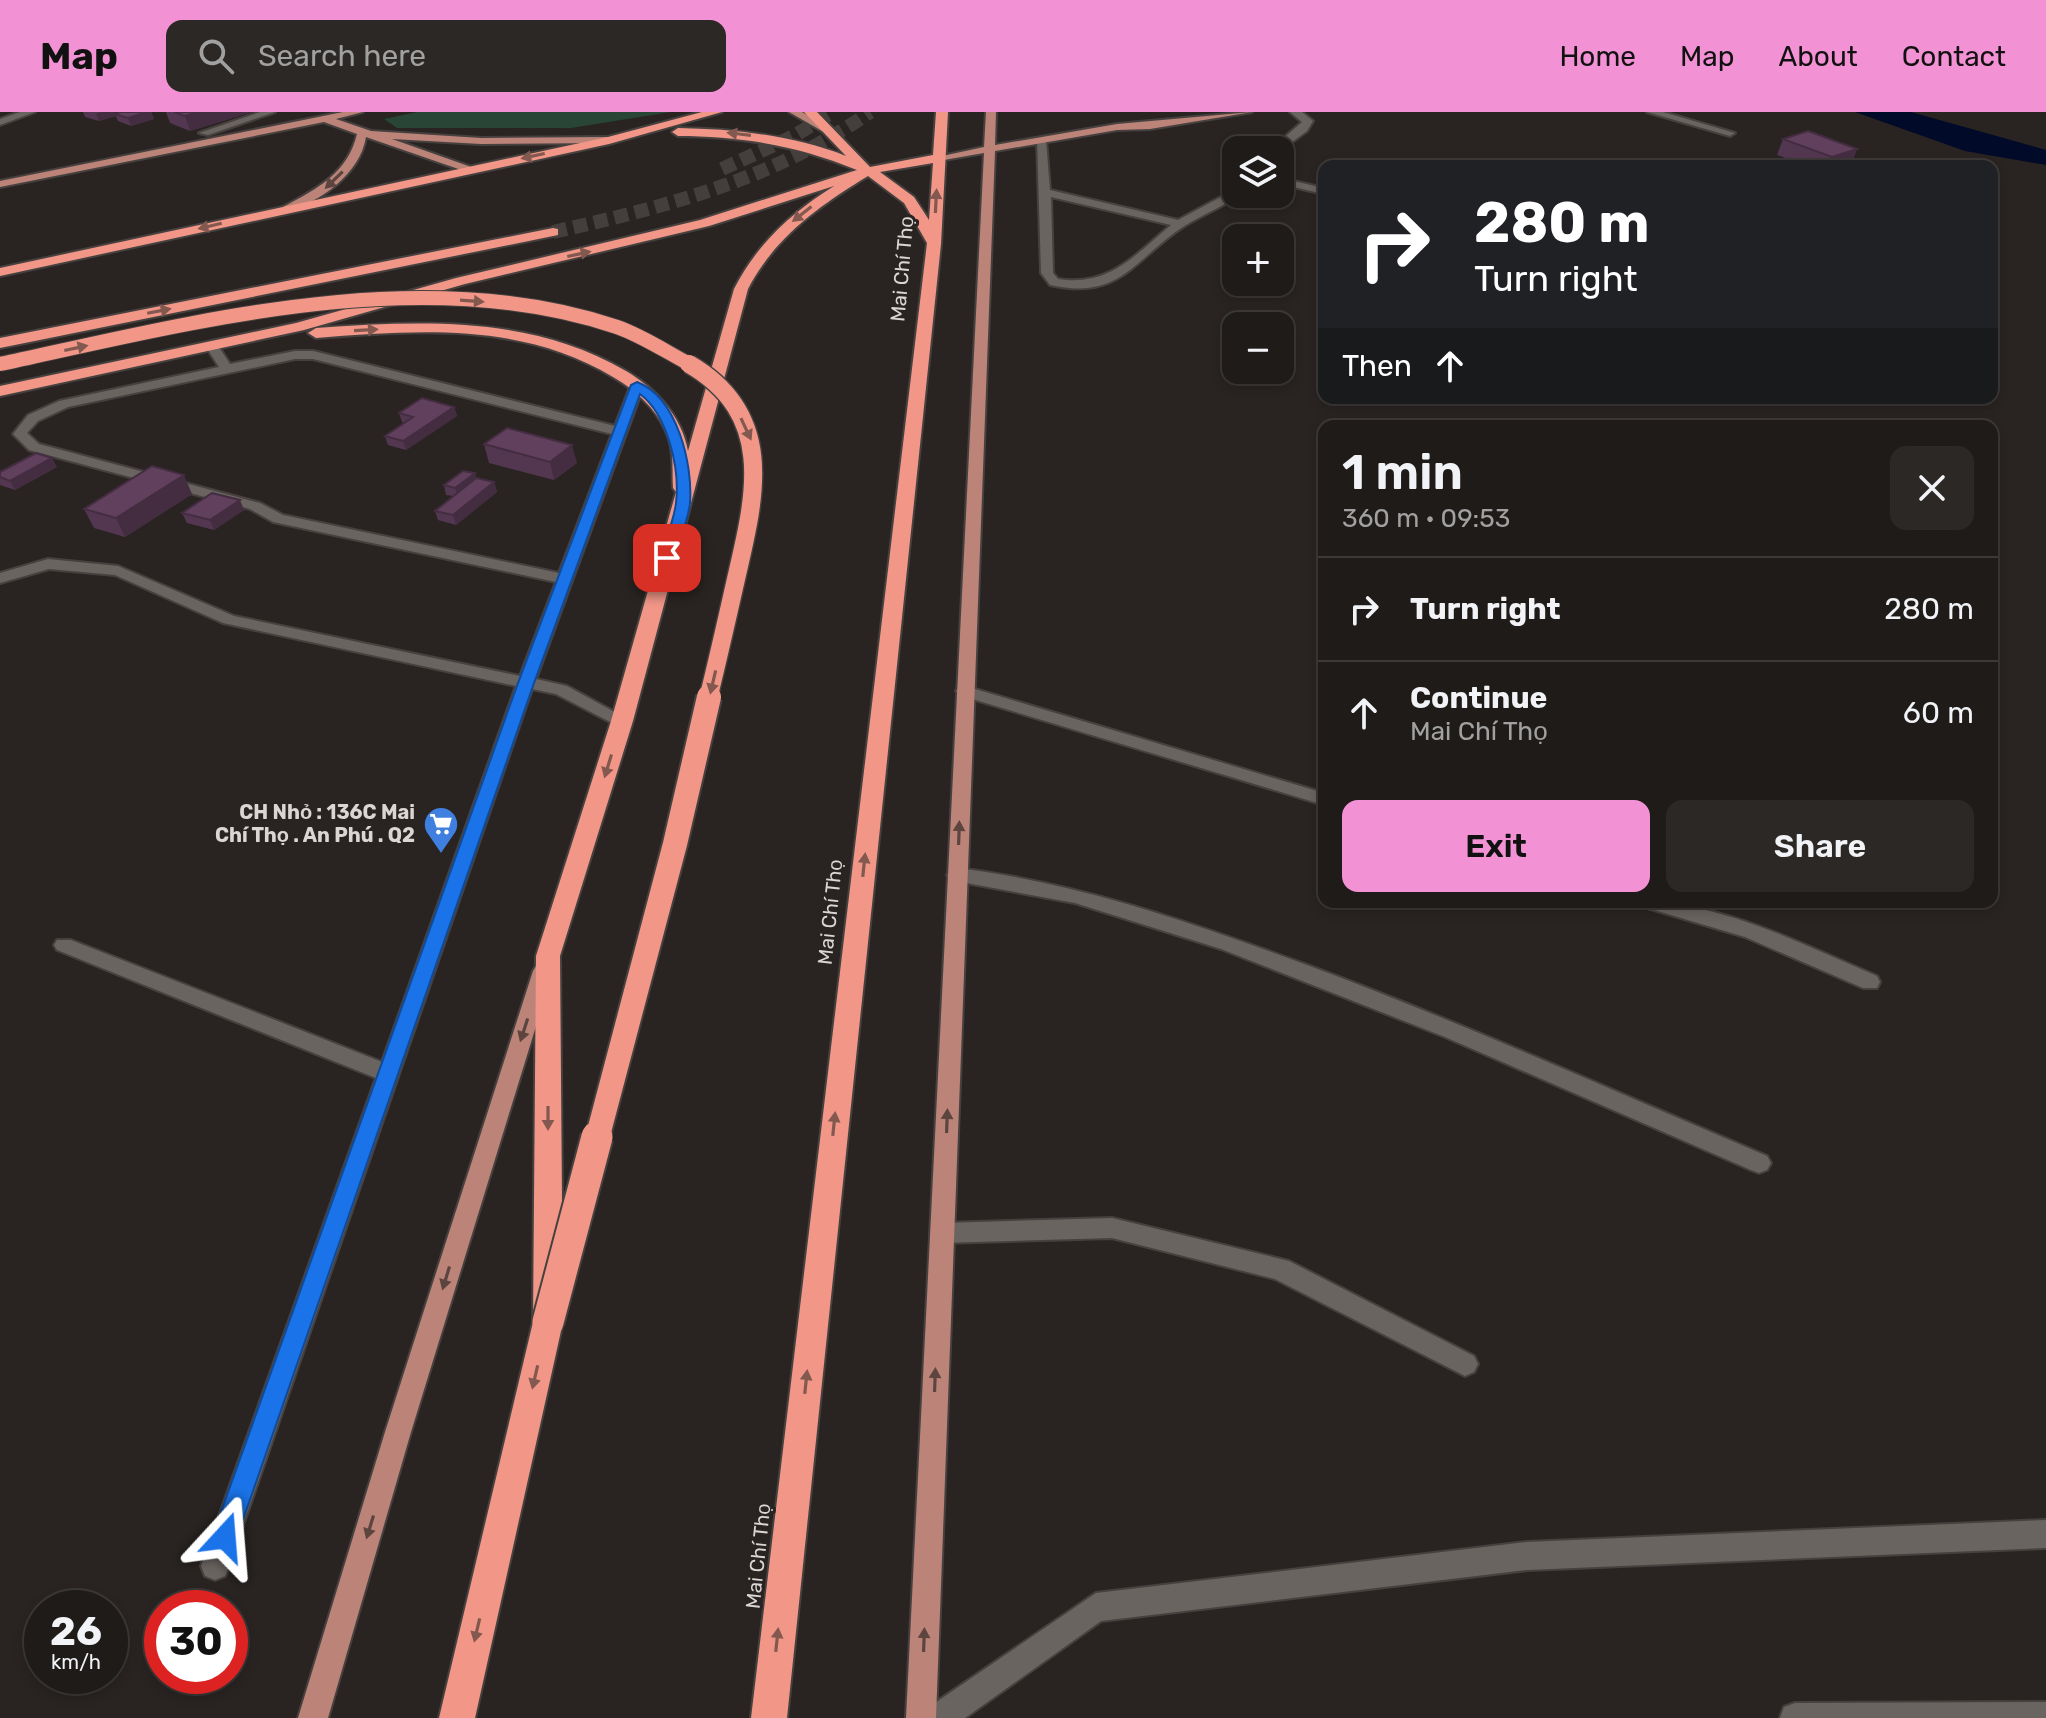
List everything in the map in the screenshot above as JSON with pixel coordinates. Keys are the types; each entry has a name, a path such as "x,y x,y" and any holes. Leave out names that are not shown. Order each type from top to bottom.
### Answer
{"highway":[{"path":"0,272 609,140 716,112"},
{"path":"810,112 867,171"},
{"name":"Mai Chí Thọ","path":"769,1718 934,244 942,112"},
{"path":"609,140 674,132 731,133 800,147 867,171 887,182 911,202 934,244"},
{"path":"233,343 461,281 679,230 867,171 938,158"},
{"path":"548,1322 548,956 622,721 748,273 767,245 783,229 817,202 867,171"},
{"path":"0,343 548,226 31,321"},
{"path":"0,364 287,308 366,300 477,302 577,317 646,340 701,372 733,404 744,423 757,463 753,507 675,844 548,1322 457,1718"},
{"path":"0,391 233,343 338,331 417,327 482,329 545,339 604,362 653,398 677,436 683,502"}],"main road":[{"path":"306,112 470,170"},
{"path":"0,184 358,112"},
{"path":"794,112 826,129"},
{"path":"921,1718 991,112"},
{"path":"1117,127 1137,119 1185,112"},
{"path":"938,158 1117,127 1150,126 1247,112"},
{"path":"362,134 481,141 609,140"},
{"path":"287,209 322,191 354,160 362,147 362,134"},
{"path":"313,1718 398,1432 548,956"}],"street":[{"path":"0,122 30,112"},
{"path":"204,133 270,112"},
{"path":"1294,136 1308,121 1295,112"},
{"path":"1652,112 1730,133"},
{"path":"1041,140 1047,273 1054,282 1073,285 1116,277 1180,224 1222,201"},
{"path":"1294,184 1318,190"},
{"path":"1045,192 1180,224"},
{"path":"212,347 227,369"},
{"path":"564,579 278,519 255,506 34,447 20,434 36,415 64,404 295,355 313,355 618,431"},
{"path":"215,1566 526,683 637,385"},
{"path":"0,578 48,564 118,571 229,620 561,690 622,721"},
{"path":"965,691 1318,797"},
{"path":"957,875 996,878 1140,912 1354,990 1759,1163"},
{"path":"1671,908 1752,932 1870,982"},
{"path":"64,945 388,1074"},
{"path":"942,1233 1112,1228 1280,1269 1465,1364"},
{"path":"940,1718 1096,1607 1527,1556 2046,1534"},
{"path":"1795,1718 2046,1717"}],"green space":[{"path":"417,112 671,112 571,128 397,128 384,119"}],"water":[{"path":"1855,112 1911,112 2046,150 2046,165 1965,151"}],"building":[{"path":"147,112 128,118 115,114"},
{"path":"174,112 198,112 185,116"},
{"path":"1808,131 1857,149 1832,157 1783,139"},
{"path":"422,398 454,407 403,441 385,436 413,417 399,413"},
{"path":"507,428 572,445 550,462 484,444"},
{"path":"36,453 52,458 10,481 0,477 0,472"},
{"path":"152,466 184,475 116,518 84,509"},
{"path":"463,471 475,473 455,488 444,485"},
{"path":"476,478 494,482 453,515 435,511"},
{"path":"212,493 240,500 210,520 182,513"}],"tunnel":[{"path":"722,169 794,136 833,112"},
{"path":"553,232 718,188 796,156 870,112"}],"place":[{"name":"CH Nhỏ : 136C Mai Chí Thọ . An Phú . Q2","path":"441,855"}],"route":[{"path":"225,1537 526,683 637,385 653,398 677,436 683,502 667,558"}]}
